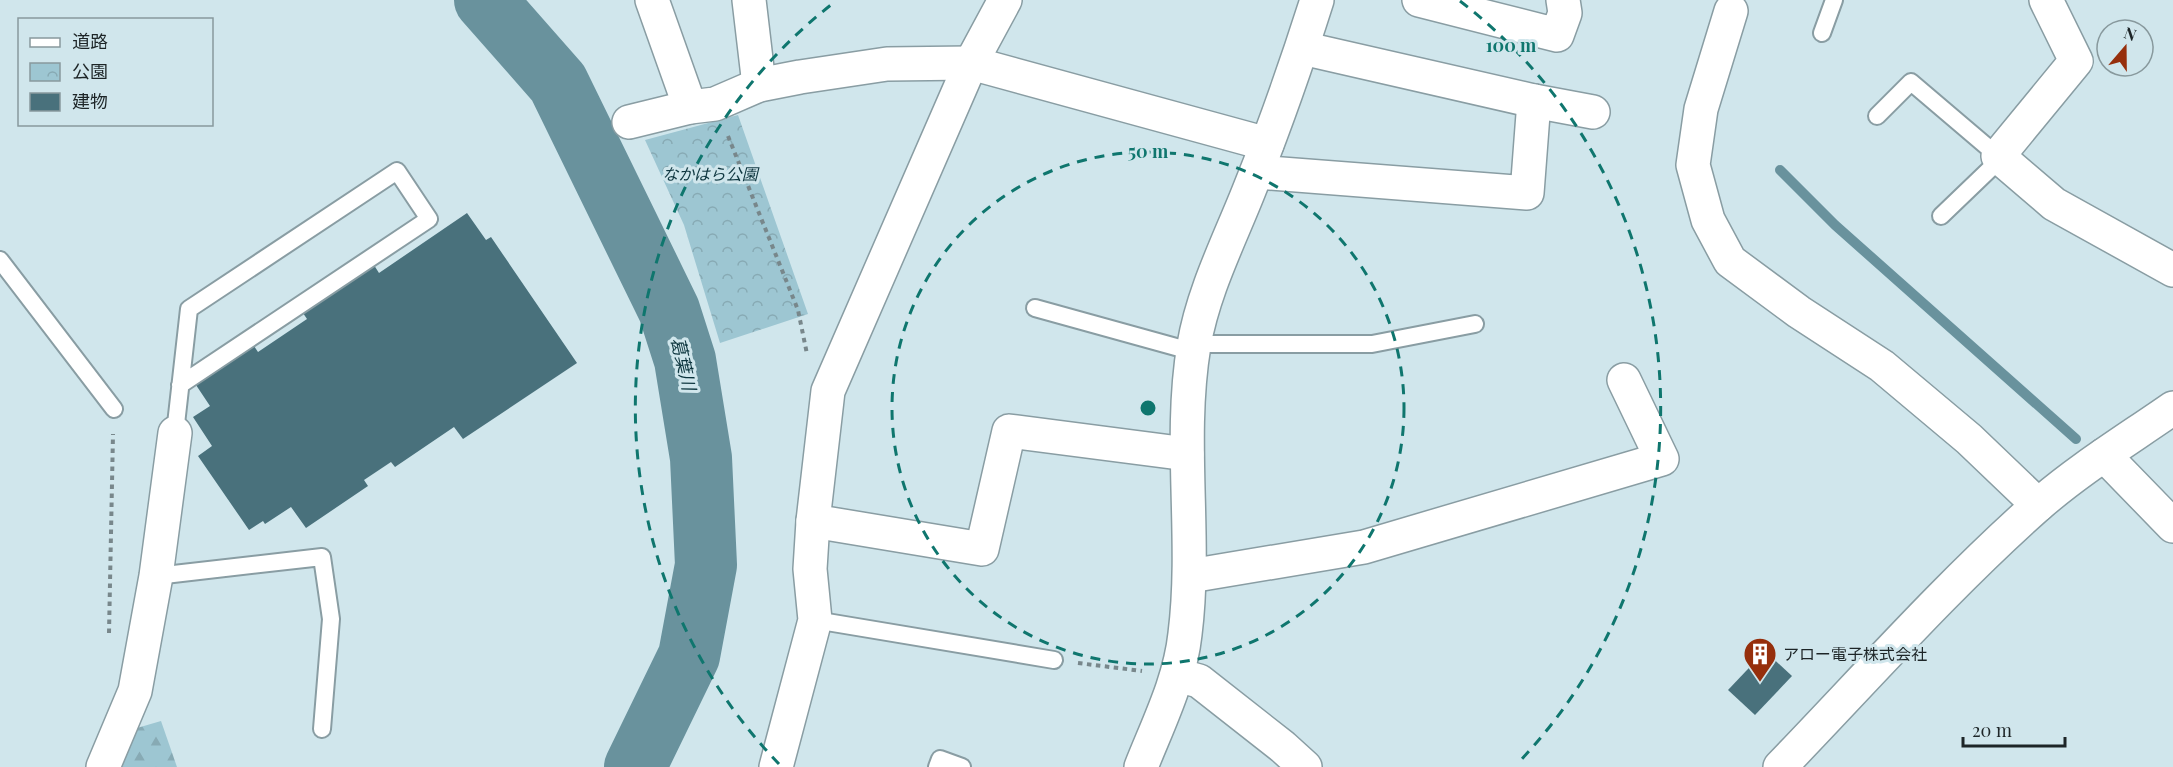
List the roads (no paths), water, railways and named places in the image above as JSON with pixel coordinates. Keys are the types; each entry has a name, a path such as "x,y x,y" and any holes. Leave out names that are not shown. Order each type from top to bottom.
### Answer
{"street":[{"path":"652,0 703,106"},
{"path":"749,0 759,85"},
{"path":"776,767 815,620 810,569 813,521 828,391 972,63 1005,0"},
{"path":"1141,767 1177,675 1185,636 1190,576 1187,454 1189,382 1194,348 1212,283 1262,158 1317,0"},
{"path":"1419,0 1557,35 1565,13 1563,0"},
{"path":"2046,0 2076,61 1998,156 2054,204 2173,270"},
{"path":"1731,11 1701,109 1693,165 1708,220 1730,261 1799,312 1882,366 1969,439 2038,505"},
{"path":"1302,48 1534,101 1593,112"},
{"path":"628,122 703,106 759,85 887,64 972,63 1262,158 1527,193 1534,101"},
{"path":"1190,576 1364,547 1662,459 1623,380"},
{"path":"1789,764 1986,553 2038,505 2104,455 2173,408"},
{"path":"813,521 982,549 1009,430 1187,454"},
{"path":"103,767 135,691 156,576 174,433"},
{"path":"2104,455 2173,526"},
{"path":"1177,675 1199,681 1305,767"}],"lane":[{"path":"1822,33 1834,0"},
{"path":"1877,116 1911,82 1998,156 1991,168 1941,216"},
{"path":"174,433 189,309 397,171 429,219 180,385"},
{"path":"0,260 114,409"},
{"path":"1035,308 1194,348 1372,345 1475,324"},
{"path":"156,576 322,556 331,619 322,729"},
{"path":"815,620 1054,660"},
{"path":"937,767 940,759 962,767"}],"waterway":[{"name":"葛葉川","path":"485,0 558,83 669,310 685,360 701,458 706,565 689,656 635,767"},
{"path":"1780,170 1835,225 2076,439"}],"place":[{"name":"アロー電子株式会社","path":"1760,683"}],"park label":[{"name":"なかはら公園","path":"710,174"}]}
